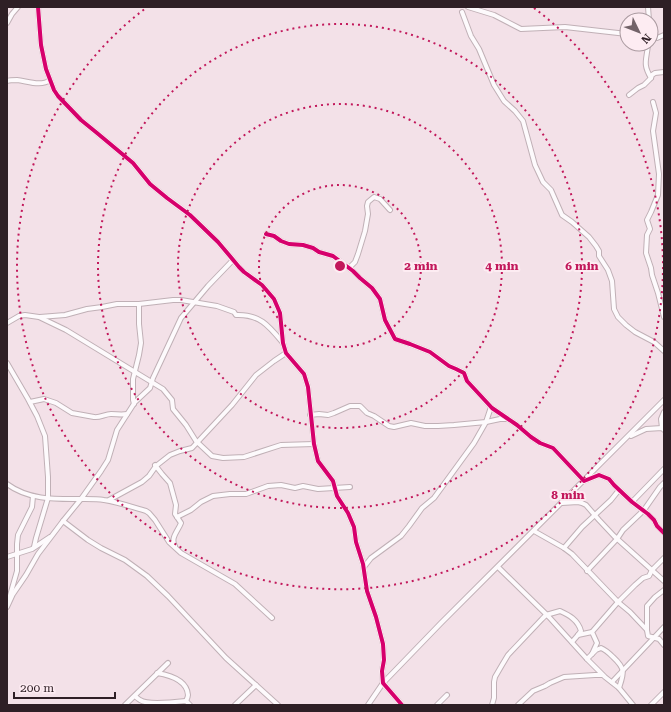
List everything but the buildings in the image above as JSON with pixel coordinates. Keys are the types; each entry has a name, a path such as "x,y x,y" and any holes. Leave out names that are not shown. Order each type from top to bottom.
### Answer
{"street":[{"path":"7,23 18,7"},
{"path":"38,7 41,45 46,69 58,96 80,120 132,163 150,184 166,198 190,215 218,242 244,272 262,285 274,299 280,313 283,343 286,353 304,374 309,392 310,415 318,461 333,481 337,496 348,513 354,527 356,542 364,566 367,593 376,617 383,644 384,660 382,671 384,683 402,705"},
{"path":"468,7 494,15 521,29 565,27 619,33"},
{"path":"462,12 471,36 479,49 494,86 504,101 523,121 535,165 543,182 551,190 562,215 589,237 596,246 599,256 608,270 612,281 614,309 618,317 635,332 654,342 664,351"},
{"path":"647,52 645,64 651,78"},
{"path":"629,95 644,85 655,73 664,72"},
{"path":"7,81 14,80 44,83 50,80"},
{"path":"653,102 656,113 653,131 659,174 658,195 647,220 650,229 647,235 646,253 664,317"},
{"path":"349,268 353,264 358,254 365,231 368,214 368,202 374,197 380,199 390,210"},
{"path":"266,234 274,236 289,244 303,245 333,256 353,271 372,288 380,299 385,320 395,339 430,352 449,366 464,374 467,381 491,407 540,443 553,448 584,481"},
{"path":"8,605 36,556 81,499 108,460 116,433 134,404 150,388 153,378 181,318 213,280 233,260"},
{"path":"353,264 353,271"},
{"path":"7,323 19,316 25,315 39,317 65,315 87,309 117,304 139,304 181,300 217,306 236,314 257,317 263,321 283,343"},
{"path":"134,404 132,384 141,343 139,304"},
{"path":"39,317 66,330 163,389 171,399 174,409 197,442 212,456 223,458 249,455 281,445 314,444"},
{"path":"108,501 142,482 149,476 156,466 170,455 192,448 232,405 256,375 286,353"},
{"path":"7,363 30,402 46,436 48,498 37,532 34,547"},
{"path":"7,368 13,372"},
{"path":"30,402 44,400 56,403 72,413 97,418 110,414 128,414"},
{"path":"368,705 384,683 441,623 664,400"},
{"path":"310,415 328,415 350,406 360,406 367,413 389,426 394,427 411,423 424,426 438,426 506,419"},
{"path":"364,566 371,558 401,536 422,508 434,498 474,442 486,422 491,407"},
{"path":"628,437 646,429 663,429 661,419 664,412"},
{"path":"156,466 170,483 176,505 175,514 181,523 173,541 176,549"},
{"path":"632,502 664,469"},
{"path":"584,481 599,475 609,479 614,486 632,502 644,510 664,533"},
{"path":"587,570 617,539 623,530 644,510 664,482 658,475"},
{"path":"7,484 17,491 33,496 48,498 98,499 122,504 149,513 168,542 176,549 188,558 235,584 272,618"},
{"path":"177,517 213,496 246,494 268,486 281,485 294,488 303,486 318,489 350,487"},
{"path":"564,548 582,527 611,500 619,490"},
{"path":"8,605 17,571 18,535 32,507 33,496"},
{"path":"562,503 582,503 586,505 617,539 664,581"},
{"path":"63,521 88,540 125,560 147,576 168,596 226,658 278,705"},
{"path":"534,531 572,554 647,630"},
{"path":"7,557 34,547 53,535"},
{"path":"578,635 592,632 618,602 643,578 649,576 652,570 664,558"},
{"path":"498,567 587,659 605,677 619,688 633,705"},
{"path":"664,590 647,606 648,636 659,639 664,645"},
{"path":"492,705 494,698 494,682 502,665 513,650 546,615 560,611 567,614 579,625 581,631 572,642"},
{"path":"612,682 664,627"},
{"path":"592,632 597,643 592,654"},
{"path":"587,659 596,650 601,648 606,650 622,668 623,676 619,688"},
{"path":"125,705 168,663"},
{"path":"157,673 167,675 180,681 185,686 188,695 186,701"},
{"path":"518,705 533,691 564,677 601,675 605,677"},
{"path":"235,705 256,685"},
{"path":"651,705 664,692"},
{"path":"437,705 447,695"},
{"path":"134,697 144,702 186,701 190,705"},
{"path":"132,705 134,697"}],"cycle path":[{"path":"38,7 41,45 46,69 54,90 58,96 81,120 133,163 150,184 190,215 218,242 239,267 262,285 274,299 280,313 283,343 286,353 304,374 308,387 314,444 318,461 333,481 337,496 348,513 354,527 356,542 363,564 367,591 383,644 383,683 402,705"},
{"path":"266,234 274,236 289,244 303,245 333,256 353,271 372,288 380,299 385,320 395,339 430,352 449,366 464,373 467,381 492,408 540,443 553,448 584,481 599,475 609,479 632,502 648,514 664,533"}]}
